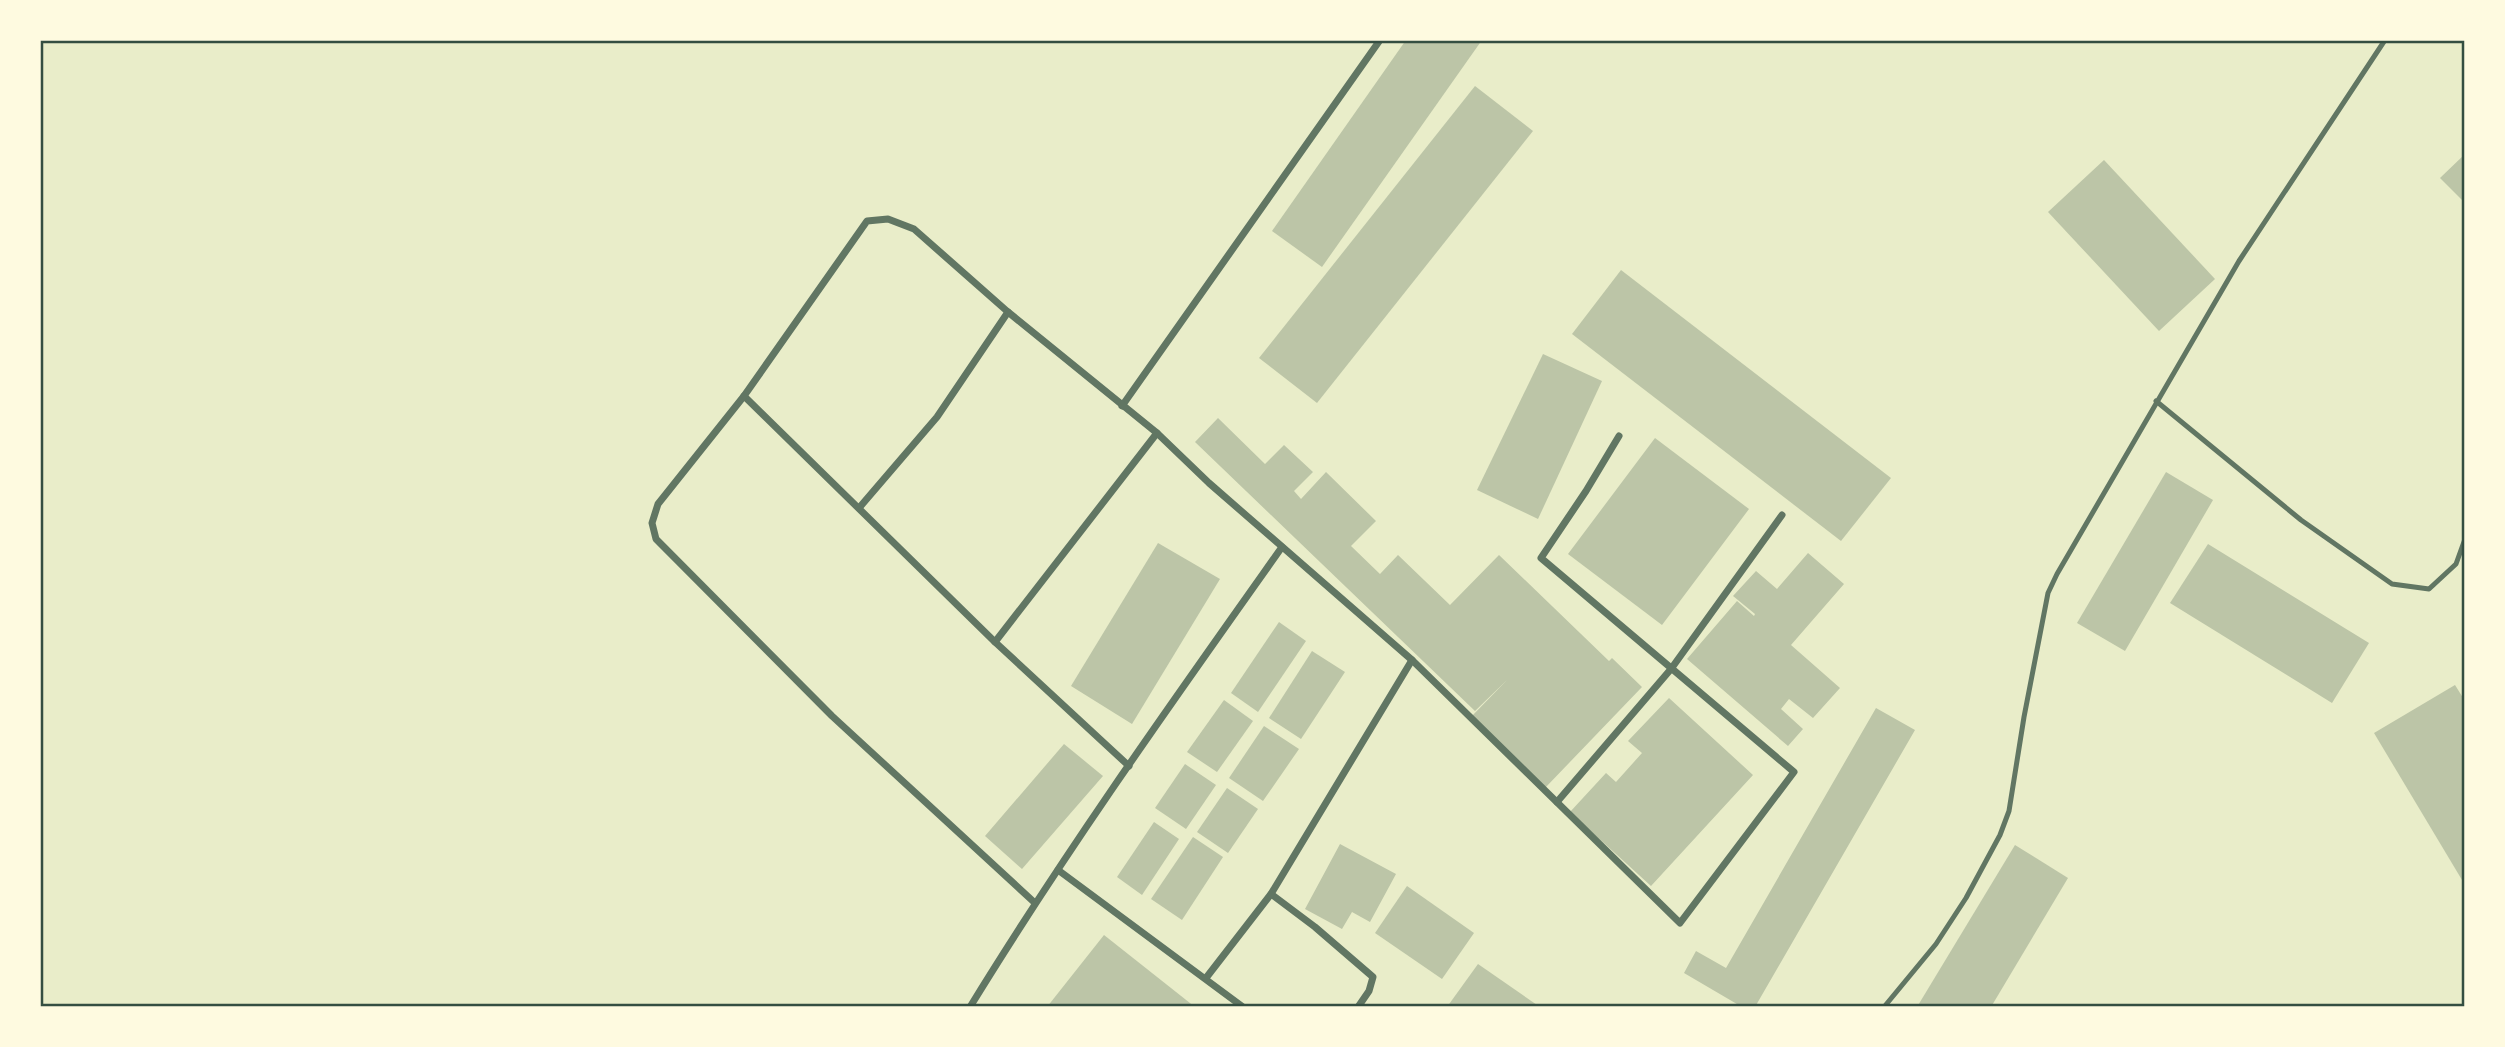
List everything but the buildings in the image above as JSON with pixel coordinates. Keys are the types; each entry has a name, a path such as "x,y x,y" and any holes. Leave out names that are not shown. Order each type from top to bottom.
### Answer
{"street":[{"path":"1122,406 1380,40"},
{"path":"1035,903 832,716 656,540 652,523 658,504 744,396 867,221 888,219 914,229 1008,312 1157,433 1209,483 1412,660 1680,923 1794,772 1541,558 1619,436"},
{"path":"859,508 937,417 1008,312"},
{"path":"744,396 995,642 1129,766"},
{"path":"995,642 1157,433"},
{"path":"1558,802 1671,669 1782,514"},
{"path":"970,1007 1035,903 1282,547"},
{"path":"1206,978 1271,894 1412,660"},
{"path":"1058,870 1243,1007"},
{"path":"1271,894 1315,926 1373,976 1369,991 1358,1007"}],"lane":[{"path":"1884,1007 1936,944 1966,898 2000,835 2009,811 2024,717 2049,593 2156,401 2239,261 2385,40"},
{"path":"2156,401 2301,520 2392,584 2429,589 2456,564 2465,539"}]}
